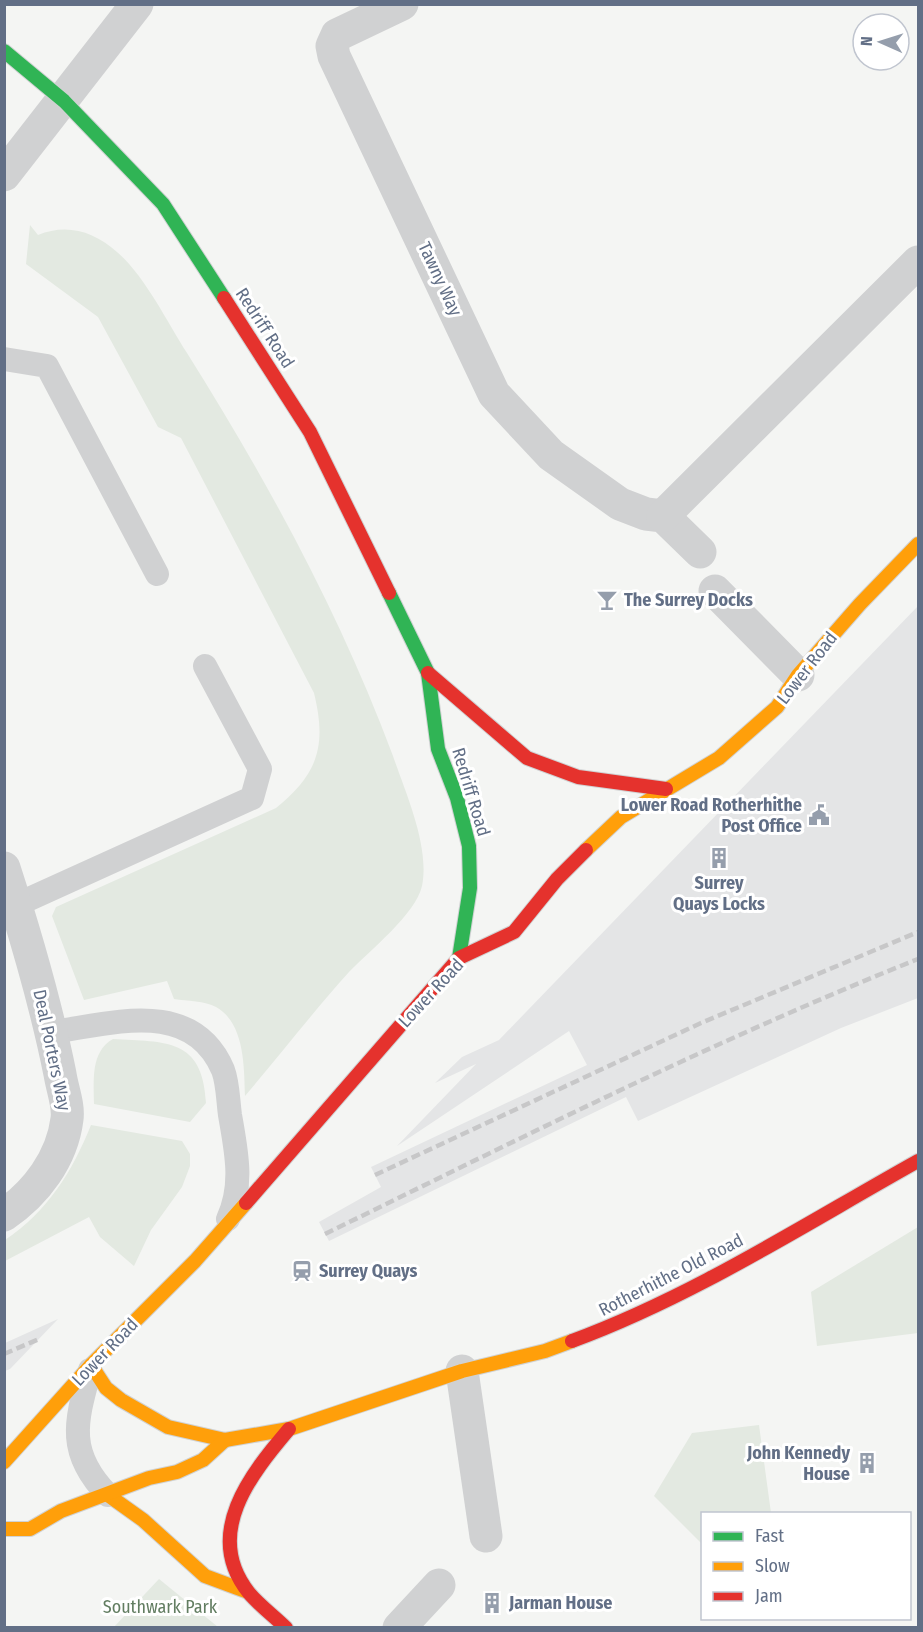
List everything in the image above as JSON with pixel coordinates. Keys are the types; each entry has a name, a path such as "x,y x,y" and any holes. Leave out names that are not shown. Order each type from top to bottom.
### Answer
{"main road":[{"name":"Redriff Road","path":"4,51 64,101 163,204 310,432 428,673 438,749 457,798 469,846 470,888 459,958"},
{"name":"Lower Road","path":"4,1462 91,1365 224,1229 459,958 514,932 556,879 621,817 719,758 777,706 798,675 860,604 918,544"},
{"name":"Redriff Road","path":"428,673 526,758 536,763 557,773 583,780 666,789"},
{"name":"Rotherhithe Old Road","path":"91,1365 106,1388 121,1400 183,1432 225,1440 289,1429 462,1371 545,1351 629,1320 683,1293 918,1161"},
{"path":"286,1628 248,1592 233,1561 230,1533 236,1503 250,1476 289,1429"},
{"path":"4,1529 30,1529 61,1511 149,1478 177,1472 203,1460 225,1440"},
{"path":"108,1495 142,1520 205,1576 248,1592"}],"street":[{"path":"4,176 137,4"},
{"name":"Tawny Way","path":"402,4 337,35 333,46 334,56 494,394 551,455 620,504 646,514 663,516"},
{"path":"700,552 663,516 918,262"},
{"path":"715,591 798,675"},
{"name":"Deal Porters Way","path":"4,868 52,1032 68,1116 64,1132 44,1178 26,1198 4,1215"},
{"path":"462,1371 486,1536"},
{"path":"399,1628 439,1585"}],"lane":[{"path":"4,359 46,366 157,574"},
{"path":"16,905 252,798 260,769 206,666"},
{"path":"52,1032 150,1019 175,1023 196,1034 212,1052 224,1071 237,1146 236,1203 224,1229"},
{"path":"91,1365 77,1418 77,1436 84,1459 96,1483 108,1495"}],"shaded area":[{"path":"918,606 918,998 841,1028 638,1121 626,1097 329,1241 319,1222 381,1187 371,1167 587,1065 569,1031 397,1146 476,1064 435,1083 462,1057 499,1040"},
{"path":"58,1319 10,1369 5,1371 5,1343"}],"green space":[{"path":"30,225 38,235 48,231 69,230 89,234 99,239 127,262 155,300 246,450 326,600 350,651 393,756 420,838 424,871 422,886 411,908 391,932 349,972 322,1002 245,1096 241,1047 233,1024 226,1014 207,1004 174,999 167,981 84,1000 52,916 56,907 276,808 301,783 316,758 319,729 314,693 181,438 158,427 98,317 26,264"},
{"path":"113,1039 165,1043 189,1055 198,1066 206,1103 190,1122 94,1104 97,1059 100,1051"},
{"path":"91,1125 182,1141 190,1154 190,1166 182,1187 151,1230 134,1266 100,1237 89,1217 5,1261 5,1240 34,1216 57,1189 76,1159"},
{"path":"918,1227 918,1333 817,1346 811,1292"},
{"path":"759,1425 771,1512 701,1512 701,1543 654,1496 692,1433"},
{"name":"Southwark Park","path":"159,1579 218,1627 114,1627"}],"railway":[{"path":"375,1175 701,1023 918,932"},
{"path":"325,1234 693,1056 918,959"},
{"path":"4,1354 39,1339"}],"traffic: fast":[{"path":"4,51 64,101 163,204 224,298"},
{"path":"389,593 428,673 438,749 457,798 469,846 470,888 459,958"}],"traffic: slow":[{"path":"586,850 621,817 719,758 777,707 798,675 860,604 918,544"},
{"path":"4,1462 91,1365 195,1261 246,1203"},
{"path":"91,1365 106,1388 121,1400 168,1427 225,1440 289,1429 462,1371 545,1351 572,1341"},
{"path":"4,1529 30,1529 61,1511 149,1478 177,1472 203,1460 225,1440"},
{"path":"108,1495 143,1520 205,1576 248,1592"}],"traffic: jam":[{"path":"224,298 310,432 389,593"},
{"path":"428,673 527,758 578,777 666,789"},
{"path":"246,1203 459,958 514,932 557,879 586,850"},
{"path":"572,1341 662,1303 705,1281 918,1161"},
{"path":"286,1628 249,1593 236,1571 230,1549 231,1527 237,1506 247,1485 289,1429"}],"place":[{"name":"The Surrey Docks","path":"607,600"},
{"name":"Lower Road Rotherhithe Post Office","path":"819,815"},
{"name":"Surrey Quays Locks","path":"719,858"},
{"name":"Surrey Quays","path":"302,1271"},
{"name":"John Kennedy House","path":"867,1463"},
{"name":"Jarman House","path":"492,1603"}]}
